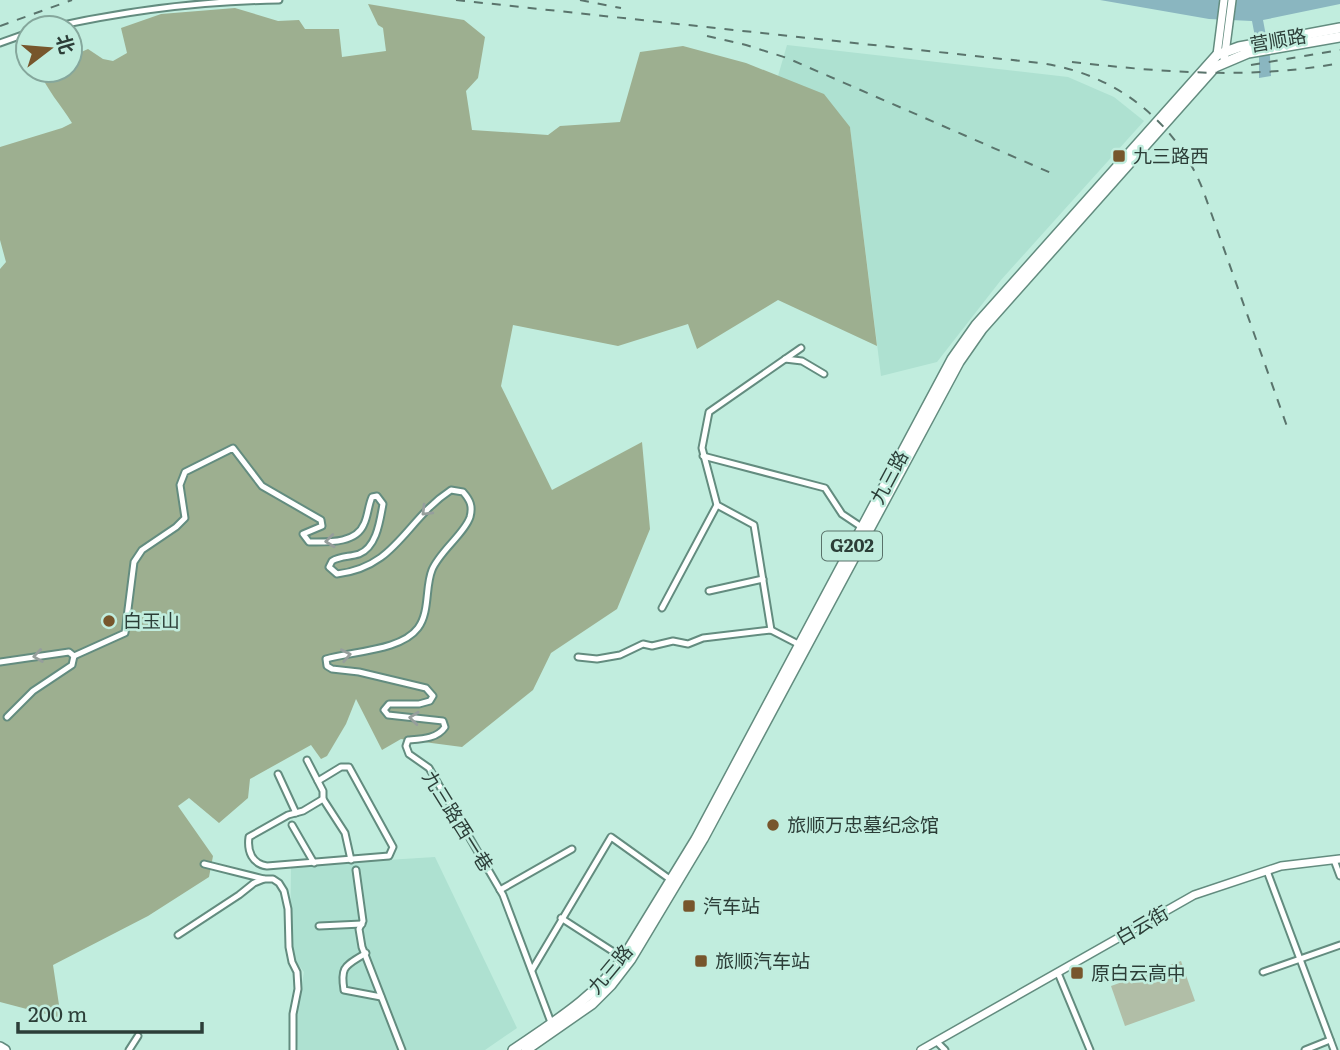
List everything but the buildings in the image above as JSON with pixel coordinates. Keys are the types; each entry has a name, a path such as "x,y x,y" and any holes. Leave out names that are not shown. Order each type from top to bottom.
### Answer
{"highway":[{"name":"营顺路","path":"1222,56 1340,29"},
{"name":"营顺路","path":"1269,45 1340,37"},
{"name":"九三路","path":"513,1050 592,1004 625,968 701,842 865,529 973,340 1222,56"},
{"name":"九三路","path":"526,1050 597,988 623,958 696,839 803,646"},
{"path":"0,1047 5,1050"}],"main road":[{"path":"1222,56 1224,0"},
{"path":"1225,25 1232,0"},
{"name":"白云街","path":"921,1050 1194,895 1281,866 1337,860"}],"street":[{"path":"84,20 235,1 279,0"},
{"path":"662,608 717,505 702,448 709,412 801,348"},
{"path":"785,359 802,361 824,374"},
{"name":"九三路西一巷","path":"74,656 125,632 134,562 142,551 185,518 180,485 185,472 233,448 262,486 321,520 322,526 303,534 309,542 333,542 351,538 364,526 372,497 377,496 383,504 379,526 372,542 362,553 331,561 329,567 337,574 354,572 373,564 391,550 440,497 451,490 463,492 471,502 471,514 467,524 432,570 418,628 398,642 378,650 327,659 327,666 426,688 433,696 430,701 419,704 389,704 384,709 388,715 443,720 445,727 441,733 408,740 406,746 409,754 429,768 500,890 553,1028"},
{"path":"703,456 817,485 830,493 842,514 865,529"},
{"path":"717,505 754,525 771,630"},
{"path":"709,591 762,579"},
{"path":"578,657 597,659 620,655 643,644 652,646 673,641 688,644 703,638 771,630 803,646"},
{"path":"0,662 69,652 74,656 72,665 33,691 7,717"},
{"path":"307,760 323,791 323,799 345,833 351,860"},
{"path":"260,865 389,856 393,847 349,767 341,767 318,781"},
{"path":"278,774 296,813"},
{"path":"260,865 249,851 249,837 323,799"},
{"path":"292,825 314,863"},
{"path":"532,970 611,837 671,880"},
{"path":"500,890 572,849"},
{"path":"1337,860 1340,876"},
{"path":"204,864 273,879 284,891 288,909 289,947 298,980 293,1014 293,1050"},
{"path":"254,877 260,865"},
{"path":"356,870 363,920 359,929 402,1050"},
{"path":"1267,871 1334,1050"},
{"path":"178,935 254,883 264,879"},
{"path":"561,918 623,958"},
{"path":"319,926 362,924"},
{"path":"1263,972 1340,945"},
{"path":"366,953 344,967 341,973 344,990 381,997"},
{"path":"1058,973 1090,1050"},
{"path":"129,1050 138,1036"},
{"path":"1305,1050 1330,1040"},
{"path":"937,1042 945,1050"}],"shaded area":[{"path":"368,4 464,20 485,37 478,78 466,91 472,130 548,135 560,126 620,122 640,52 683,46 746,63 824,94 850,127 877,346 778,300 697,349 688,324 618,346 513,325 501,386 552,490 642,442 650,529 617,609 551,653 533,690 462,747 401,739 382,750 356,699 346,724 327,756 321,759 311,745 250,779 248,798 219,823 189,798 178,806 213,856 209,877 148,916 53,965 61,1018 0,1002 0,269 6,262 0,240 0,147 72,123 46,84 84,84 84,51 88,49 103,59 113,61 127,53 121,28 161,14 235,8 278,21 299,20 305,29 339,29 342,57 386,51 383,28 378,25"},
{"path":"787,45 1068,77 1114,97 1144,121 1001,280 937,362 881,376 850,127 778,76"},
{"path":"435,857 517,1028 485,1050 298,1050 295,1023 304,972 290,955 291,866"},
{"path":"1181,961 1195,1001 1125,1026 1111,986"}],"water":[{"path":"1100,0 1340,0 1340,4 1263,20 1271,76 1259,78 1259,58 1252,21 1209,19"}],"railway":[{"path":"0,26 72,0"},
{"path":"456,0 1040,63 1067,68 1117,89 1159,122 1191,165 1203,190 1289,432"},
{"path":"580,0 621,8"},
{"path":"707,36 787,58 1051,173"},
{"path":"1251,65 1340,50"},
{"path":"1072,62 1206,73 1273,71 1340,63"}],"place":[{"name":"九三路西","path":"1119,156"},
{"name":"白玉山","path":"109,621"},
{"name":"旅顺万忠墓纪念馆","path":"773,825"},
{"name":"汽车站","path":"689,906"},
{"name":"旅顺汽车站","path":"701,961"},
{"name":"原白云高中","path":"1077,973"}]}
